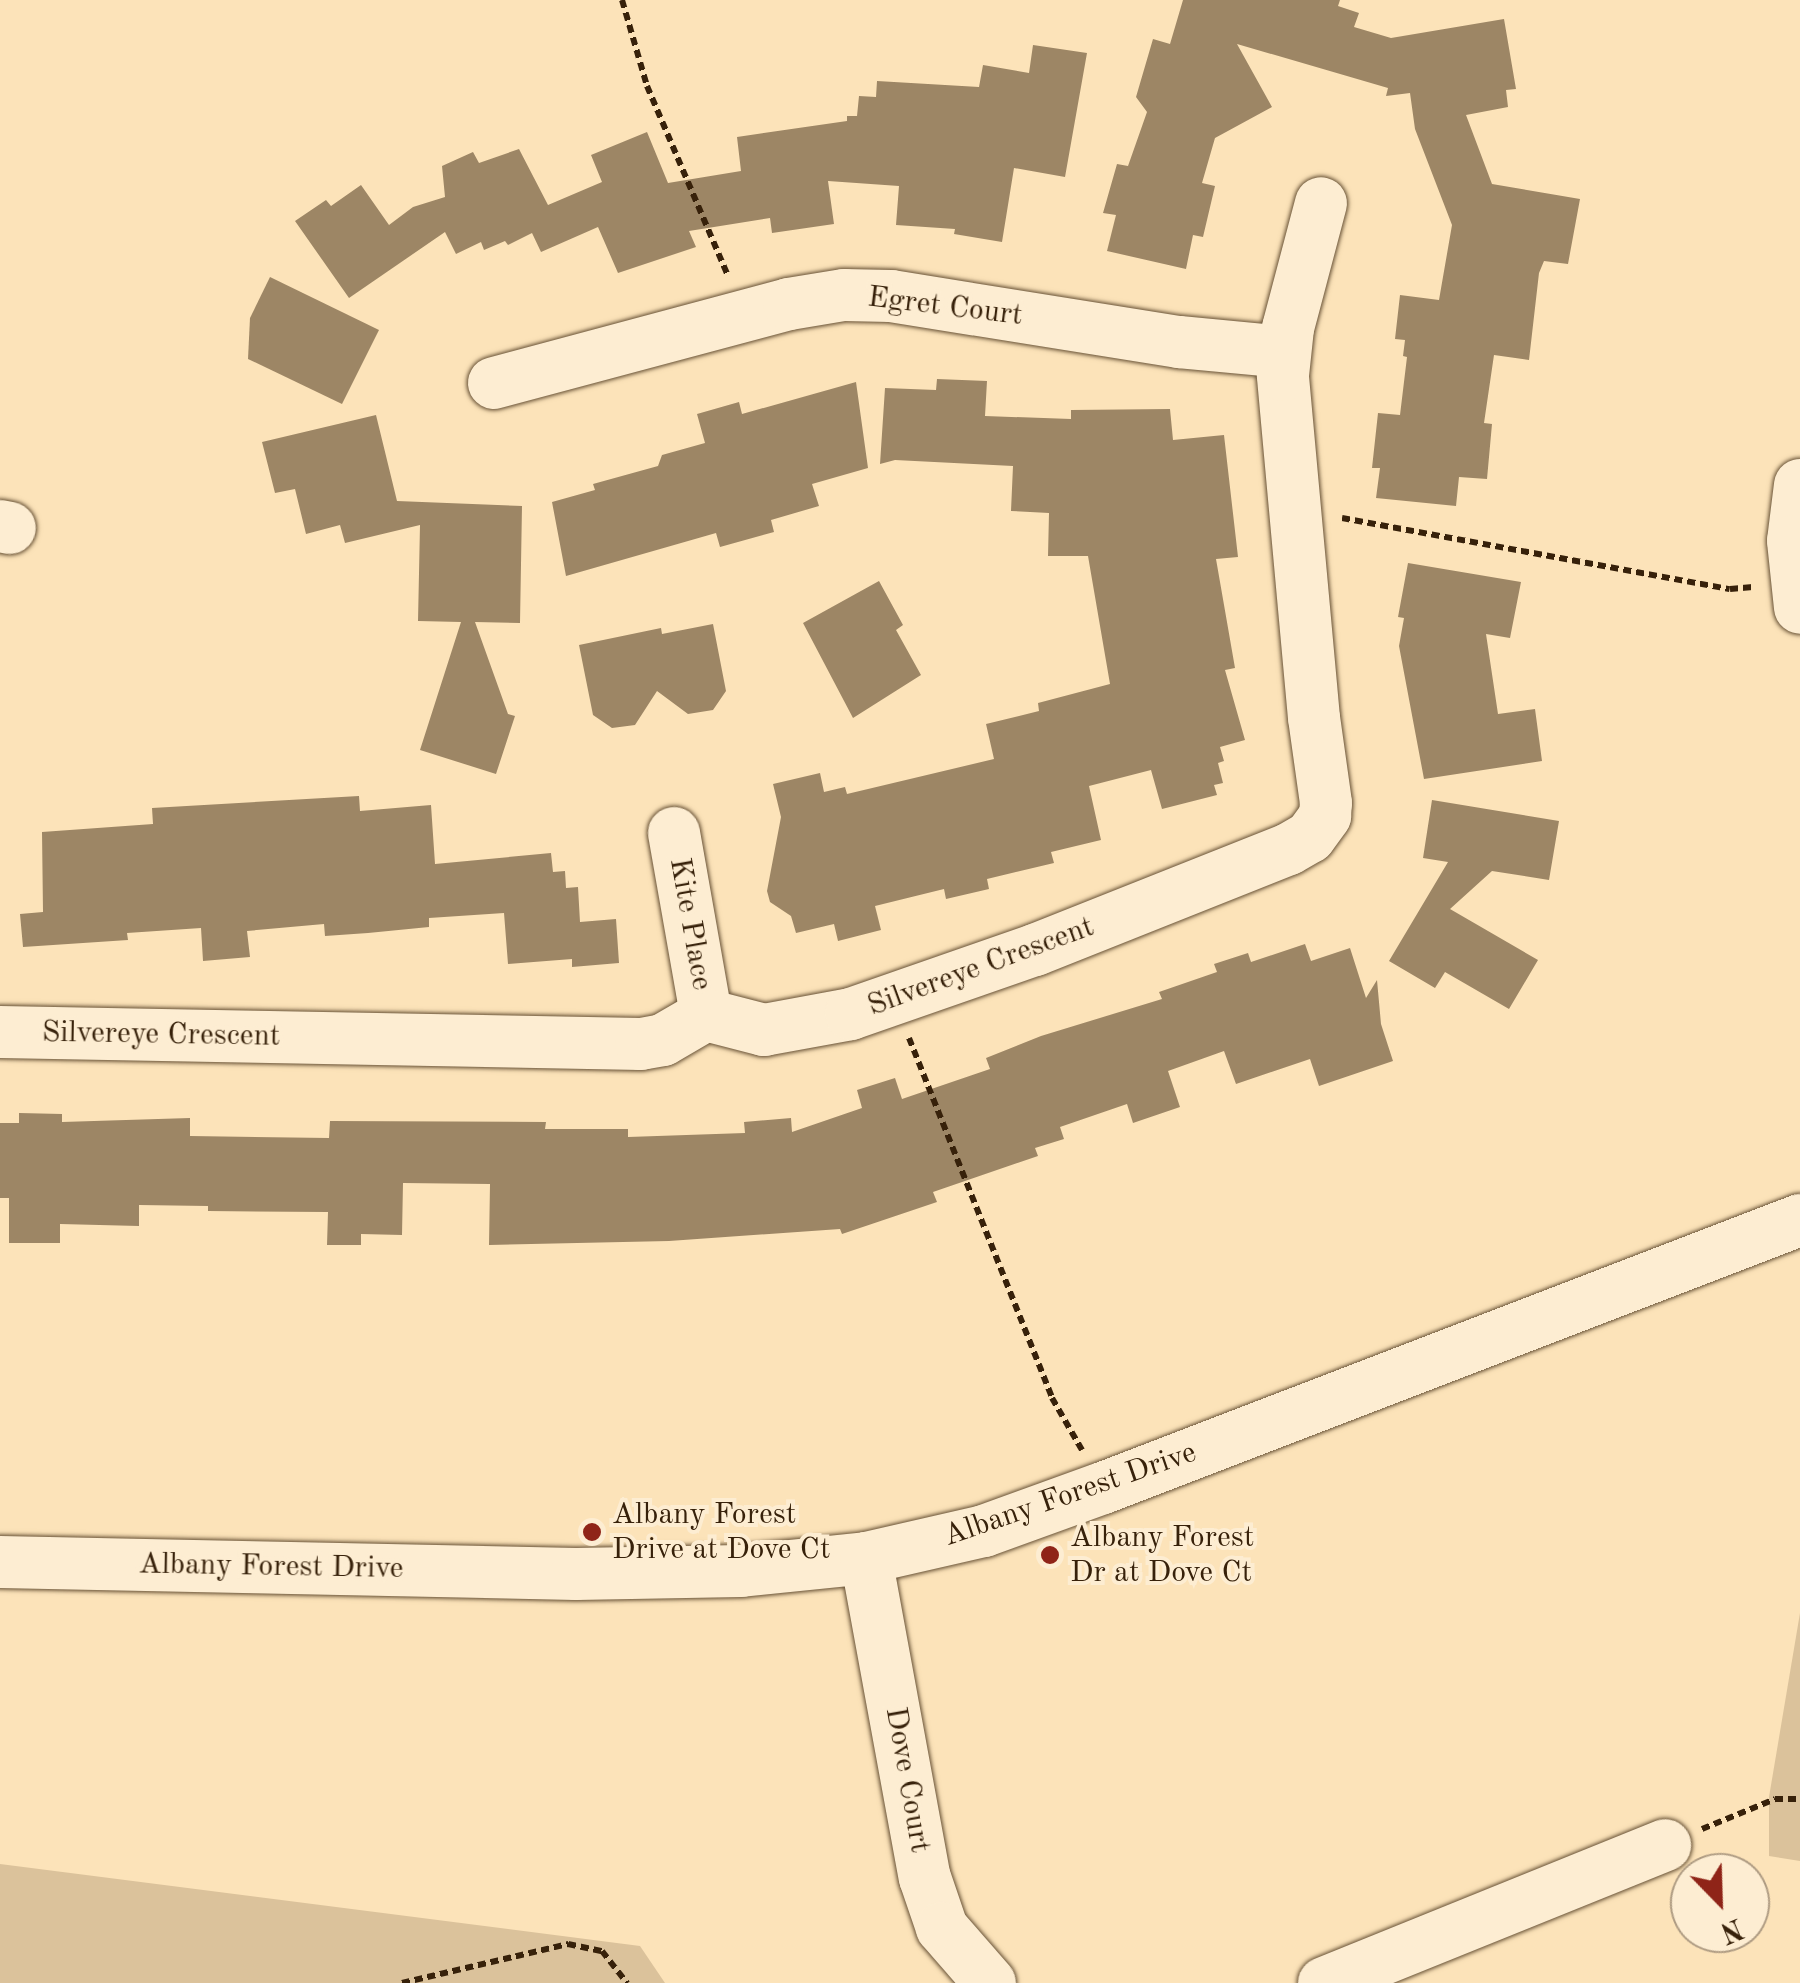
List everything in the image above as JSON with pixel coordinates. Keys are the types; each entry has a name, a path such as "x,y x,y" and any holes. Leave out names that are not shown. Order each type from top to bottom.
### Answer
{"street":[{"name":"Silvereye Crescent","path":"0,1032 640,1044 664,1040 706,1015 764,1030 851,1014 896,999 1035,950 1289,849 1318,828 1325,816 1295,516 1284,352 1321,203"},
{"name":"Egret Court","path":"494,383 741,317 844,295 891,296 1178,342 1284,352"},
{"path":"1798,596 1793,541 1800,485"},
{"name":"Kite Place","path":"674,832 706,1015"},
{"name":"Albany Forest Drive","path":"0,1562 576,1574 742,1570 866,1558 984,1531 1087,1458 1800,1220"},
{"name":"Dove Court","path":"866,1558 924,1878 942,1928 990,1983"},
{"path":"1324,1983 1665,1845"}],"path":[{"path":"622,0 647,86 726,271 741,317"},
{"path":"1295,516 1342,518 1730,589 1798,596"},
{"path":"896,999 1052,1398 1087,1458"},
{"path":"1665,1845 1775,1799 1800,1800"},
{"path":"402,1983 568,1944 602,1951 628,1983"}],"shaded area":[{"path":"1800,1613 1800,1861 1770,1856 1769,1797"},
{"path":"0,1864 640,1946 665,1983 0,1983"}],"building":[{"path":"1183,0 1340,0 1338,6 1359,13 1354,27 1391,38 1504,19 1516,89 1506,90 1508,107 1466,115 1492,184 1580,199 1568,264 1544,261 1539,273 1529,360 1494,355 1484,423 1492,424 1487,479 1459,477 1456,506 1376,498 1380,468 1372,468 1378,413 1400,415 1407,357 1403,356 1405,340 1395,339 1400,295 1439,300 1452,225 1415,129 1410,93 1386,96 1388,88 1237,44 1272,107 1215,138 1202,183 1215,186 1203,237 1193,235 1186,269 1107,251 1116,215 1103,213 1117,164 1128,166 1147,112 1136,97 1153,39 1170,44"},
{"path":"1033,45 1087,53 1065,177 1014,168 1002,242 954,234 955,229 896,225 899,186 828,181 834,224 772,233 770,218 689,231 696,247 618,273 598,227 541,252 532,233 508,245 505,241 484,250 481,242 456,254 445,232 349,298 295,221 326,200 331,206 361,185 389,225 413,207 445,197 442,166 473,152 479,163 519,149 548,205 602,182 591,155 647,132 668,183 741,171 737,137 847,121 847,116 857,116 859,96 876,97 877,81 979,87 983,65 1029,73"},
{"path":"270,277 379,330 342,404 248,359 250,318"},
{"path":"937,379 987,381 985,416 1071,419 1071,410 1170,409 1173,440 1224,435 1238,557 1216,559 1235,668 1225,670 1245,740 1220,747 1224,761 1218,763 1223,783 1214,785 1217,795 1162,809 1151,770 1089,786 1101,840 1051,852 1054,863 987,879 989,889 946,899 944,889 875,906 881,930 838,941 834,924 796,933 791,916 770,902 767,891 781,817 773,784 820,773 824,792 845,787 847,794 994,759 986,724 1039,711 1038,703 1110,684 1088,556 1048,556 1049,513 1011,511 1013,466 895,460 880,464 885,388 936,390"},
{"path":"856,382 868,468 812,484 819,506 771,520 774,532 720,547 716,533 566,576 552,502 595,490 593,484 658,466 662,455 705,443 697,414 739,402 742,414"},
{"path":"376,415 397,501 522,506 520,623 475,622 508,714 515,716 496,774 420,750 461,622 418,621 420,525 345,543 340,525 306,534 295,489 275,493 262,442"},
{"path":"1408,563 1521,582 1510,638 1486,634 1498,714 1535,709 1542,761 1424,779 1399,646 1404,618 1398,617"},
{"path":"879,581 903,625 896,630 921,675 853,718 803,623"},
{"path":"713,624 726,691 713,710 688,714 657,691 635,725 612,728 593,715 579,645 661,628 662,634"},
{"path":"359,796 360,811 431,805 435,864 551,853 553,872 565,871 566,888 578,887 580,922 616,919 619,963 572,967 572,959 508,964 504,913 429,918 429,927 368,933 325,936 324,924 247,931 250,957 203,961 201,928 127,933 128,940 23,947 20,914 43,912 42,832 153,824 152,808"},
{"path":"1432,800 1559,821 1549,880 1492,871 1450,909 1538,960 1509,1009 1445,972 1435,988 1389,961 1448,862 1423,858"},
{"path":"1305,944 1311,961 1350,948 1366,998 1377,980 1381,1024 1393,1061 1319,1086 1310,1059 1236,1084 1224,1051 1168,1071 1180,1107 1133,1123 1127,1104 1060,1127 1064,1139 1035,1148 1038,1156 933,1192 937,1202 842,1234 840,1229 669,1241 489,1245 490,1184 403,1183 402,1235 361,1234 361,1245 327,1245 328,1212 208,1211 208,1206 139,1205 139,1226 60,1224 60,1243 9,1243 9,1198 0,1198 0,1123 19,1123 19,1113 62,1114 62,1122 190,1118 190,1136 329,1138 330,1121 546,1122 545,1129 628,1129 628,1137 745,1133 744,1122 791,1118 792,1132 862,1108 857,1090 895,1078 902,1099 990,1069 986,1058 1041,1036 1162,999 1159,992 1217,972 1214,964 1248,953 1251,962"}],"place":[{"name":"Albany Forest Drive at Dove Ct","path":"592,1532"},
{"name":"Albany Forest Dr at Dove Ct","path":"1050,1555"}]}
